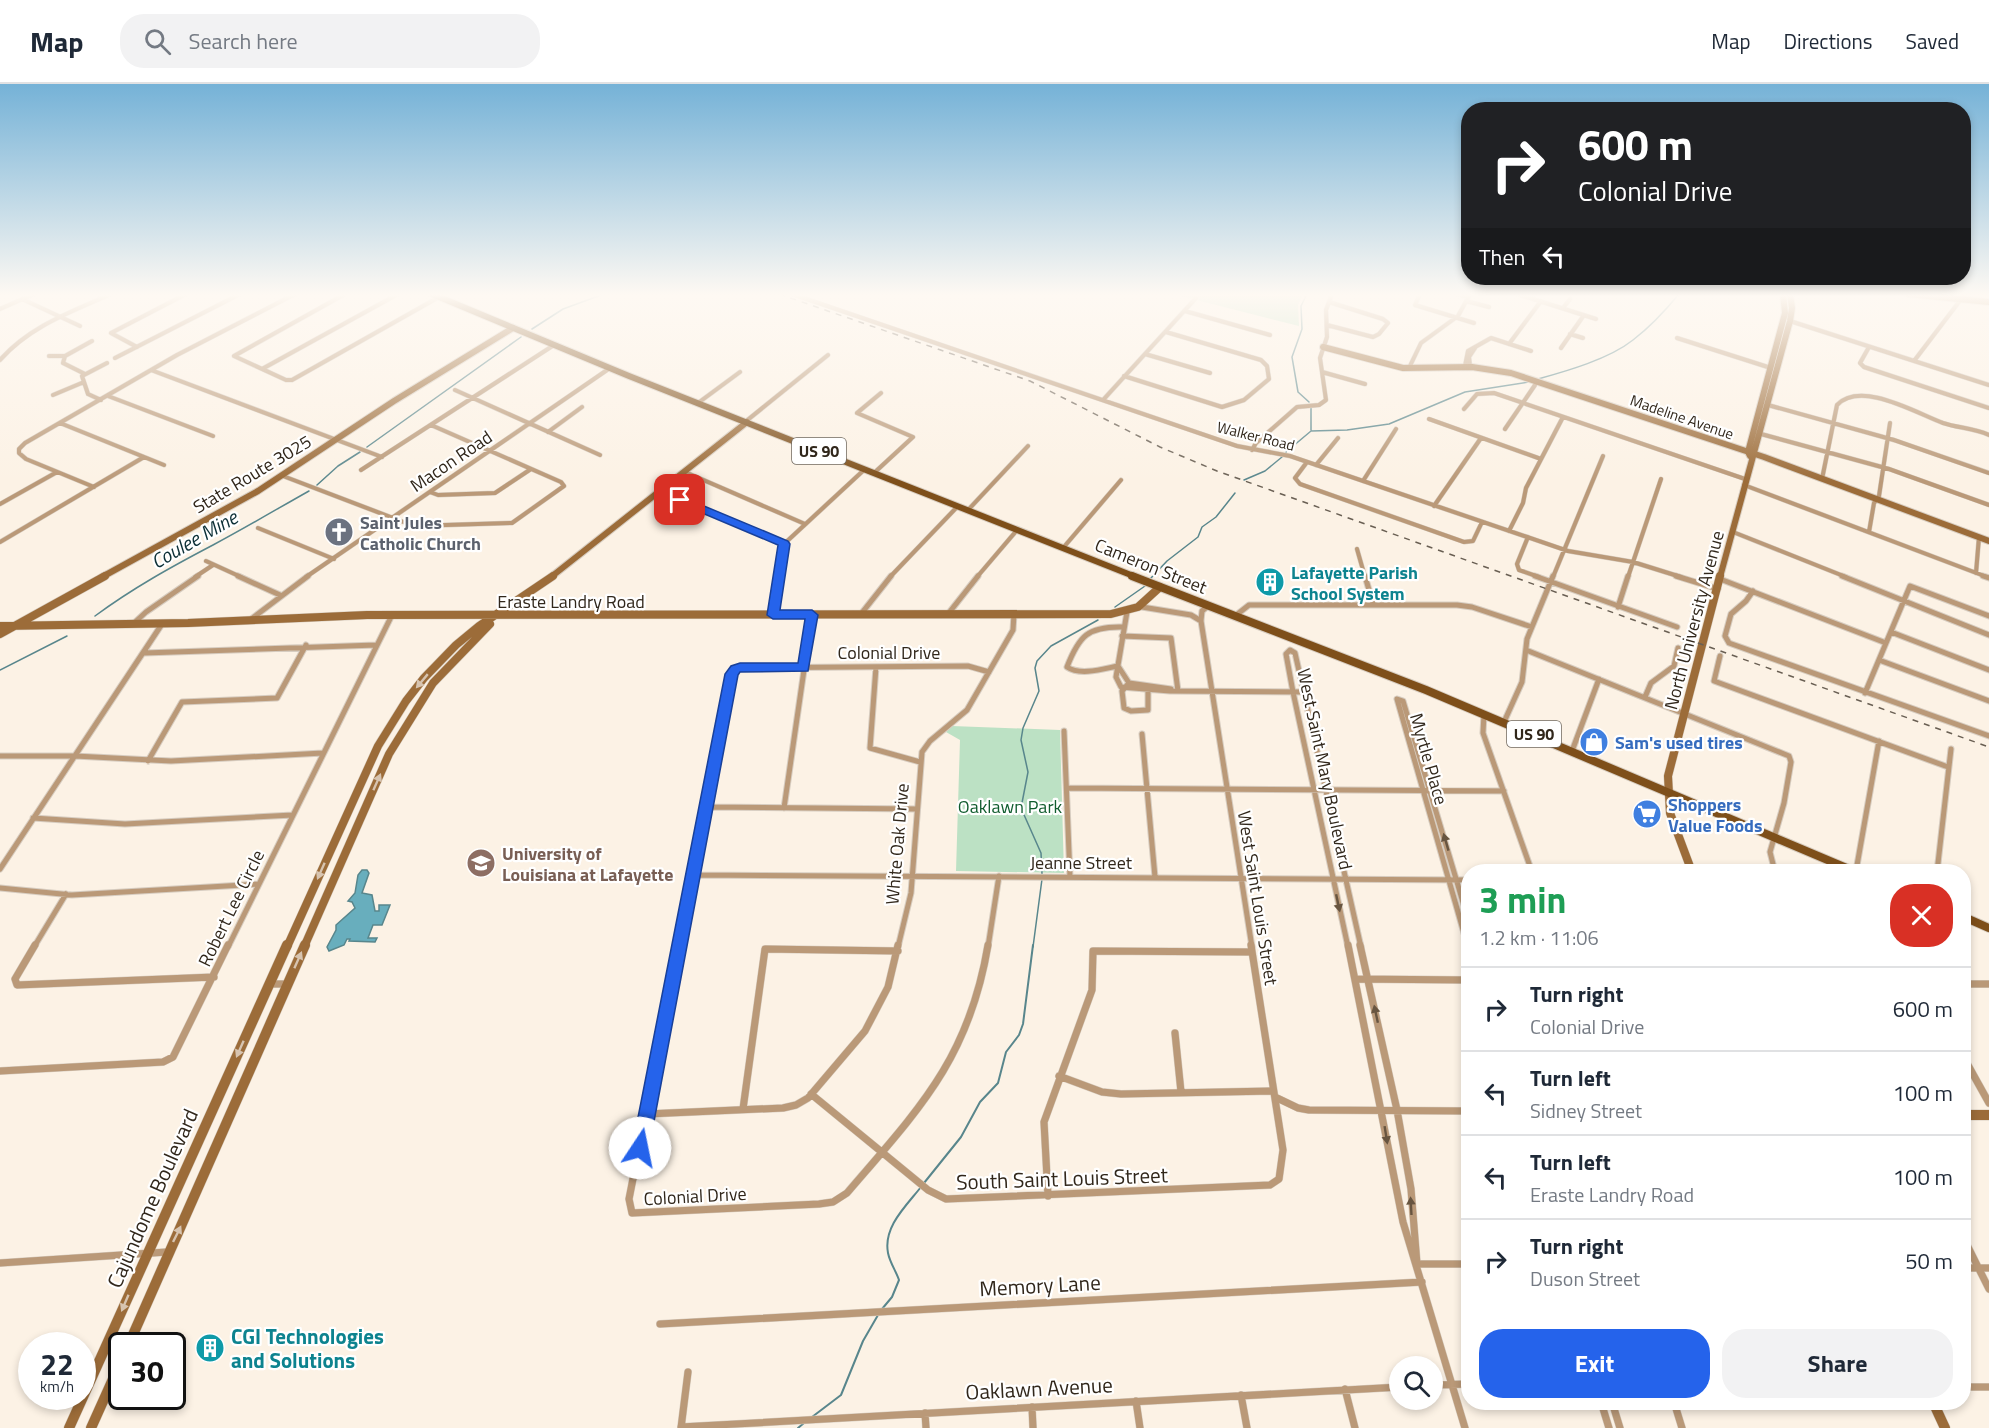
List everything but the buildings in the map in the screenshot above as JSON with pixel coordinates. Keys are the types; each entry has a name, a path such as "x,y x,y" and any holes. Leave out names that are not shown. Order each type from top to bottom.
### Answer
{"main road":[{"name":"Cameron Street","path":"583,357 1504,722 1838,864"},
{"path":"1971,920 1989,928"}],"street":[{"path":"65,357 63,363 85,374"},
{"path":"94,487 26,459 19,453 19,449 176,357"},
{"path":"237,357 290,380 330,357"},
{"path":"262,369 284,357"},
{"name":"State Route 3025","path":"0,634 283,476 399,398 466,357"},
{"path":"361,470 536,357"},
{"path":"746,422 827,357"},
{"name":"Walker Road","path":"976,357 1252,450 1285,455 1316,465 1564,550 1633,562 1718,589"},
{"path":"1103,400 1142,357"},
{"path":"1154,357 1210,373"},
{"path":"1124,376 1213,406 1226,408 1239,404 1269,377 1267,366 1253,357"},
{"path":"1252,450 1257,442 1297,406 1319,405 1326,400 1321,357"},
{"name":"Madeline Avenue","path":"1362,357 1408,368 1468,366 1511,373 1822,479 1989,541"},
{"path":"1408,368 1412,357"},
{"path":"1468,366 1469,357"},
{"path":"1736,357 1771,368"},
{"name":"North University Avenue","path":"1667,790 1670,770 1733,532 1774,357"},
{"name":"North University Avenue","path":"1751,455 1761,434 1781,357"},
{"path":"1864,357 1860,363 1864,367 1989,408"},
{"path":"1900,357 1989,385"},
{"path":"1914,361 1917,357"},
{"path":"101,400 88,394 82,375 107,363"},
{"name":"Macon Road","path":"250,620 280,595 610,368"},
{"path":"151,370 382,457"},
{"path":"698,403 740,372"},
{"path":"1322,372 1365,384"},
{"path":"53,395 84,382"},
{"path":"1505,429 1535,385"},
{"path":"455,390 600,455"},
{"path":"874,472 913,437 857,413 881,393"},
{"path":"1464,409 1475,395 1481,393 1494,393 1522,402 1744,482 1989,578"},
{"path":"1822,479 1839,401 1848,396 1862,395 1880,399 1945,423 1971,428 1989,435"},
{"path":"108,396 213,436"},
{"path":"1768,405 1887,438 1989,473"},
{"path":"548,432 582,407"},
{"path":"1509,531 1523,503 1526,488 1563,417"},
{"path":"1429,419 1540,459"},
{"name":"Cajundome Boulevard","path":"69,1428 378,746 406,701 424,678 456,645 479,626 497,616 574,561 746,422"},
{"path":"60,423 164,465"},
{"path":"1869,532 1890,423"},
{"path":"283,476 414,526 512,523 564,484 431,425"},
{"path":"1363,481 1396,429"},
{"path":"1761,434 1883,468 1989,505"},
{"path":"1316,465 1338,438"},
{"path":"1434,506 1481,438"},
{"path":"968,510 1028,446"},
{"path":"1504,722 1522,682 1532,627 1603,456"},
{"path":"0,542 144,457"},
{"path":"1306,462 1295,477 1296,481 1471,542 1482,522"},
{"path":"430,492 438,495 495,493 531,468"},
{"path":"773,615 784,544 865,469"},
{"path":"0,504 57,472"},
{"path":"685,472 805,524"},
{"path":"1618,607 1660,479"},
{"path":"1063,548 1121,480"},
{"path":"661,491 784,544"},
{"path":"861,614 892,575 958,506"},
{"path":"258,528 334,559"},
{"path":"948,614 953,605 1017,530"},
{"path":"1733,532 1989,635"},
{"path":"1528,537 1517,567 1523,572 1677,627"},
{"path":"1976,573 1979,537"},
{"path":"1357,549 1373,604"},
{"path":"206,561 280,595"},
{"path":"133,624 146,612 213,565"},
{"path":"1720,579 1886,643"},
{"path":"1865,693 1910,586 1989,616"},
{"name":"Eraste Landry Road","path":"0,626 162,624 318,615 812,615 1127,612 1142,607 1160,587"},
{"path":"1753,591 1749,600 1729,618 1725,636 1729,643 1989,736"},
{"path":"1235,616 1249,605 1468,606 1532,627"},
{"path":"1201,621 1202,611 1208,606"},
{"name":"Eraste Landry Road","path":"1142,607 1164,612 1192,614 1201,621"},
{"path":"1127,612 1118,666 1126,685 1122,693 1124,708 1131,711 1148,710 1148,688"},
{"name":"White Oak Drive","path":"647,1114 790,1107 801,1103 811,1094 857,1042 876,1014 888,987 911,893 922,752 930,741 964,714 1013,630 1014,614"},
{"name":"Robert Lee Circle","path":"0,1071 169,1060 177,1052 392,615"},
{"path":"784,808 812,615"},
{"name":"Cajundome Boulevard","path":"134,1332 389,754 408,720 446,667 497,616"},
{"name":"West Saint Louis Street","path":"1201,621 1283,1156 1279,1179"},
{"path":"0,869 162,624"},
{"path":"1118,666 1091,671 1071,670 1067,667 1077,642 1085,633 1103,626 1123,627"},
{"path":"1891,632 1989,670"},
{"path":"1122,636 1171,638 1178,691"},
{"path":"144,653 195,653 306,645 376,645"},
{"path":"148,761 182,702 278,698 306,645"},
{"path":"1645,698 1651,683 1674,666 1678,648"},
{"name":"West Saint Mary Boulevard","path":"1417,1264 1411,1189 1397,1110 1295,653 1290,650 1286,654 1293,692 1355,979 1403,1222 1465,1428"},
{"path":"1526,650 1789,756 1791,762 1770,858 1772,864"},
{"path":"1720,656 1714,681 1948,767"},
{"path":"1879,660 1989,700"},
{"name":"Colonial Drive","path":"989,672 968,666 740,668 732,672 629,1199 630,1210 634,1214 833,1202 847,1194 932,1090 965,1032 980,981 999,876"},
{"path":"876,667 870,748 920,762"},
{"path":"1572,751 1599,679"},
{"path":"1126,685 1178,691 1304,692"},
{"name":"Myrtle Place","path":"1461,894 1403,701 1397,699 1461,925"},
{"path":"1484,714 1482,721 1484,733 1529,864"},
{"path":"1064,731 1070,877"},
{"path":"1142,734 1155,877"},
{"path":"1857,864 1879,741"},
{"path":"1938,864 1951,749"},
{"path":"0,756 75,756 148,761 323,753"},
{"path":"1068,788 1504,791"},
{"path":"1667,790 1674,828 1689,864"},
{"path":"706,807 917,809"},
{"path":"33,818 125,824 293,815"},
{"path":"332,847 348,846"},
{"name":"Jeanne Street","path":"693,875 1461,880"},
{"path":"0,888 66,894 259,884"},
{"path":"66,894 18,974 14,982 17,985 214,977"},
{"path":"743,1109 765,949 898,951"},
{"path":"1048,1196 1044,1122 1092,990 1093,951 1251,952"},
{"path":"1355,979 1461,980"},
{"path":"270,984 287,984"},
{"path":"1971,984 1989,984"},
{"path":"1175,1033 1181,1092"},
{"path":"1971,1071 1989,1103"},
{"path":"1059,1076 1108,1093 1274,1094 1298,1108 1309,1110 1461,1111"},
{"name":"South Saint Louis Street","path":"811,1094 928,1191 942,1198 957,1200 1265,1185 1279,1179"},
{"path":"1971,1115 1989,1115"},
{"path":"0,1263 168,1252"},
{"path":"1971,1254 1989,1289"},
{"path":"1417,1264 1461,1264"},
{"path":"1971,1268 1989,1268"},
{"name":"Memory Lane","path":"660,1324 1422,1282"},
{"path":"681,1428 688,1372"},
{"path":"1443,1384 1461,1384"},
{"name":"Oaklawn Avenue","path":"681,1428 825,1424 926,1413 1389,1387"},
{"path":"1971,1387 1989,1387"},
{"path":"1345,1389 1355,1428"},
{"path":"91,1428 108,1390"},
{"path":"1241,1395 1247,1428"},
{"path":"1136,1401 1140,1428"},
{"path":"1032,1407 1033,1428"},
{"path":"1603,1410 1609,1428"},
{"path":"1614,1410 1620,1428"},
{"path":"1676,1410 1682,1428"},
{"path":"1937,1410 1945,1428"},
{"path":"926,1413 926,1428"}],"green space":[{"name":"Oaklawn Park","path":"952,726 1060,730 1064,873 956,871 960,740 946,732"}],"water":[{"path":"362,870 367,870 369,873 362,893 372,895 375,911 379,911 379,905 390,905 382,925 373,925 368,938 377,938 375,942 347,939 344,945 329,951 327,947 336,930 336,925 355,908 352,902 348,901 355,893 358,875"}],"waterway":[{"name":"Coulee Mine","path":"367,447 493,357"},
{"path":"1292,357 1298,392 1309,402"},
{"path":"1538,379 1604,357"},
{"path":"1286,452 1311,431 1347,430 1389,424 1465,392 1529,382"},
{"path":"1311,408 1311,430"},
{"name":"Coulee Mine","path":"317,485 338,466 360,452"},
{"path":"1244,480 1265,471 1282,457"},
{"name":"Coulee Mine","path":"95,616 152,578 309,491"},
{"path":"1151,578 1167,561 1198,537 1202,527 1216,517 1235,493"},
{"path":"1115,607 1145,586"},
{"path":"1042,874 1041,853 1021,808 1028,772 1021,740 1023,728 1039,691 1035,668 1037,661 1051,646 1098,620"},
{"name":"Coulee Mine","path":"0,670 67,636"},
{"path":"1033,947 1042,879"},
{"path":"924,1183 961,1137 980,1102 998,1083 1006,1052 1019,1035 1023,1024 1033,945"},
{"path":"882,1309 892,1297 899,1280 888,1253 889,1234 897,1217 921,1187"},
{"path":"812,1417 841,1395 863,1341 878,1315"},
{"path":"798,1428 804,1423"}],"railway":[{"path":"960,357 1030,381 1160,447 1217,471 1989,747"}],"place":[{"name":"Saint Jules Catholic Church","path":"339,532"},
{"name":"Lafayette Parish School System","path":"1270,582"},
{"name":"Sam's used tires","path":"1594,742"},
{"name":"Shoppers Value Foods","path":"1647,814"},
{"name":"University of Louisiana at Lafayette","path":"481,863"},
{"name":"CGI Technologies and Solutions","path":"210,1348"}],"route":[{"path":"640,1148 731,674 740,668 804,667 812,615 773,615 784,544 680,500"}]}
